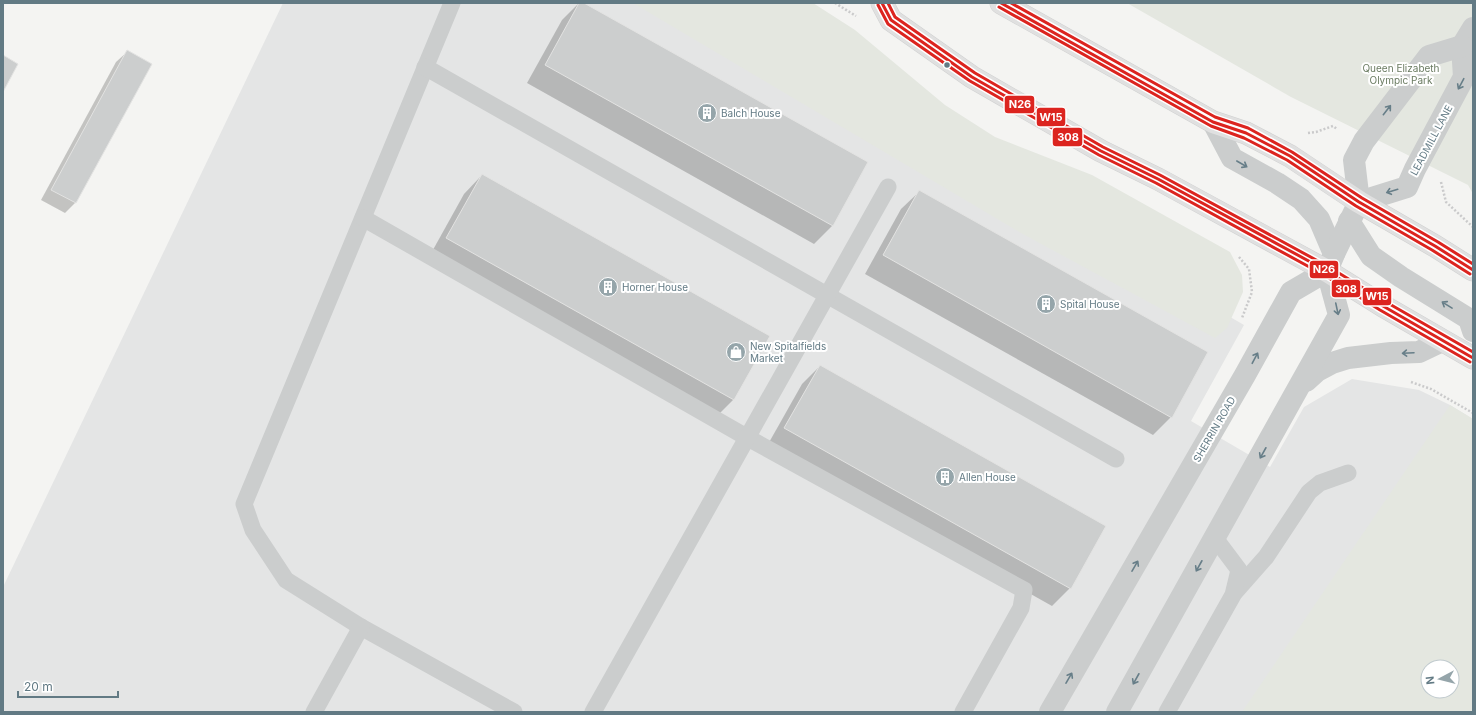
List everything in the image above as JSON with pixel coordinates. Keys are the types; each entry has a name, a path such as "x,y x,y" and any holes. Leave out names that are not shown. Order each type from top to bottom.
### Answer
{"main road":[{"path":"882,3 891,20 972,76 1101,152 1331,263 1383,306 1473,358"},
{"path":"1001,3 1213,122 1246,133 1290,156 1354,211 1435,246 1473,270"}],"street":[{"path":"1473,28 1462,46 1429,56 1364,141 1354,160 1354,211 1371,256 1401,277 1470,319 1473,332"},
{"name":"LEADMILL LANE","path":"1354,211 1407,187 1414,168 1464,78 1462,46"},
{"path":"1117,712 1339,315 1331,263 1319,219 1301,199 1277,183 1232,158 1213,122"},
{"path":"1331,263 1354,211"},
{"name":"SHERRIN ROAD","path":"1050,712 1245,375 1291,292 1331,263"},
{"path":"1300,387 1317,371 1332,363 1348,358 1391,353 1419,352 1442,341"}],"lane":[{"path":"452,3 244,504 253,530 286,580 361,627 514,712"},
{"path":"425,67 1116,458"},
{"path":"593,712 888,187"},
{"path":"362,218 748,438 1024,590 1021,608 963,712"},
{"path":"1167,712 1233,595 1266,557 1309,492 1320,483 1348,473"},
{"path":"1215,538 1239,570 1233,595"},
{"path":"314,712 361,627"}],"path":[{"path":"1303,133 1316,132 1333,126 1339,129"},
{"path":"1435,179 1441,181 1446,202 1473,227"},
{"path":"1237,255 1249,269 1252,292 1241,319 1245,321"},
{"path":"1404,380 1431,389 1473,413"}],"shaded area":[{"name":"New Spitalfields Market","path":"283,3 689,3 1244,325 1191,421 1270,467 1304,407 1352,379 1419,390 1450,405 1473,419 1244,712 3,712 3,587"}],"green space":[{"path":"633,3 813,3 855,30 945,105 995,137 1092,175 1230,252 1242,275 1243,292 1227,328 1215,338 1021,233"},
{"name":"Queen Elizabeth Olympic Park","path":"1127,3 1473,3 1473,194 1468,185 1291,97"},
{"path":"1450,405 1473,419 1473,712 1242,712"}],"building":[{"name":"Balch House","path":"579,3 584,3 868,162 833,226 545,65"},
{"path":"127,50 152,64 76,203 51,190"},
{"path":"3,55 18,64 3,92"},
{"name":"Horner House","path":"482,174 770,336 734,400 446,238"},
{"name":"Spital House","path":"919,190 1208,352 1172,418 883,255"},
{"name":"Allen House","path":"820,365 1106,526 1071,589 784,428"}],"transit line":[{"name":"N26","path":"882,3 891,20 972,77 1101,151 1158,179 1327,271 1383,306 1473,358"},
{"name":"W15","path":"888,3 895,17 975,73 1103,147 1160,175 1329,267 1473,352"},
{"name":"N26","path":"1001,3 1213,122 1246,133 1290,156 1359,202 1473,270"},
{"name":"W15","path":"1011,3 1215,117 1248,128 1292,152 1362,198 1473,264"},
{"name":"308","path":"878,5 888,24 970,81 1099,155 1156,183 1324,275 1380,310 1470,362"},
{"name":"308","path":"999,7 1211,126 1244,138 1287,160 1356,206 1470,274"}],"place":[{"name":"Balch House","path":"707,113"},
{"name":"Horner House","path":"608,287"},
{"name":"Spital House","path":"1046,304"},
{"name":"New Spitalfields Market","path":"736,352"},
{"name":"Allen House","path":"945,477"}]}
